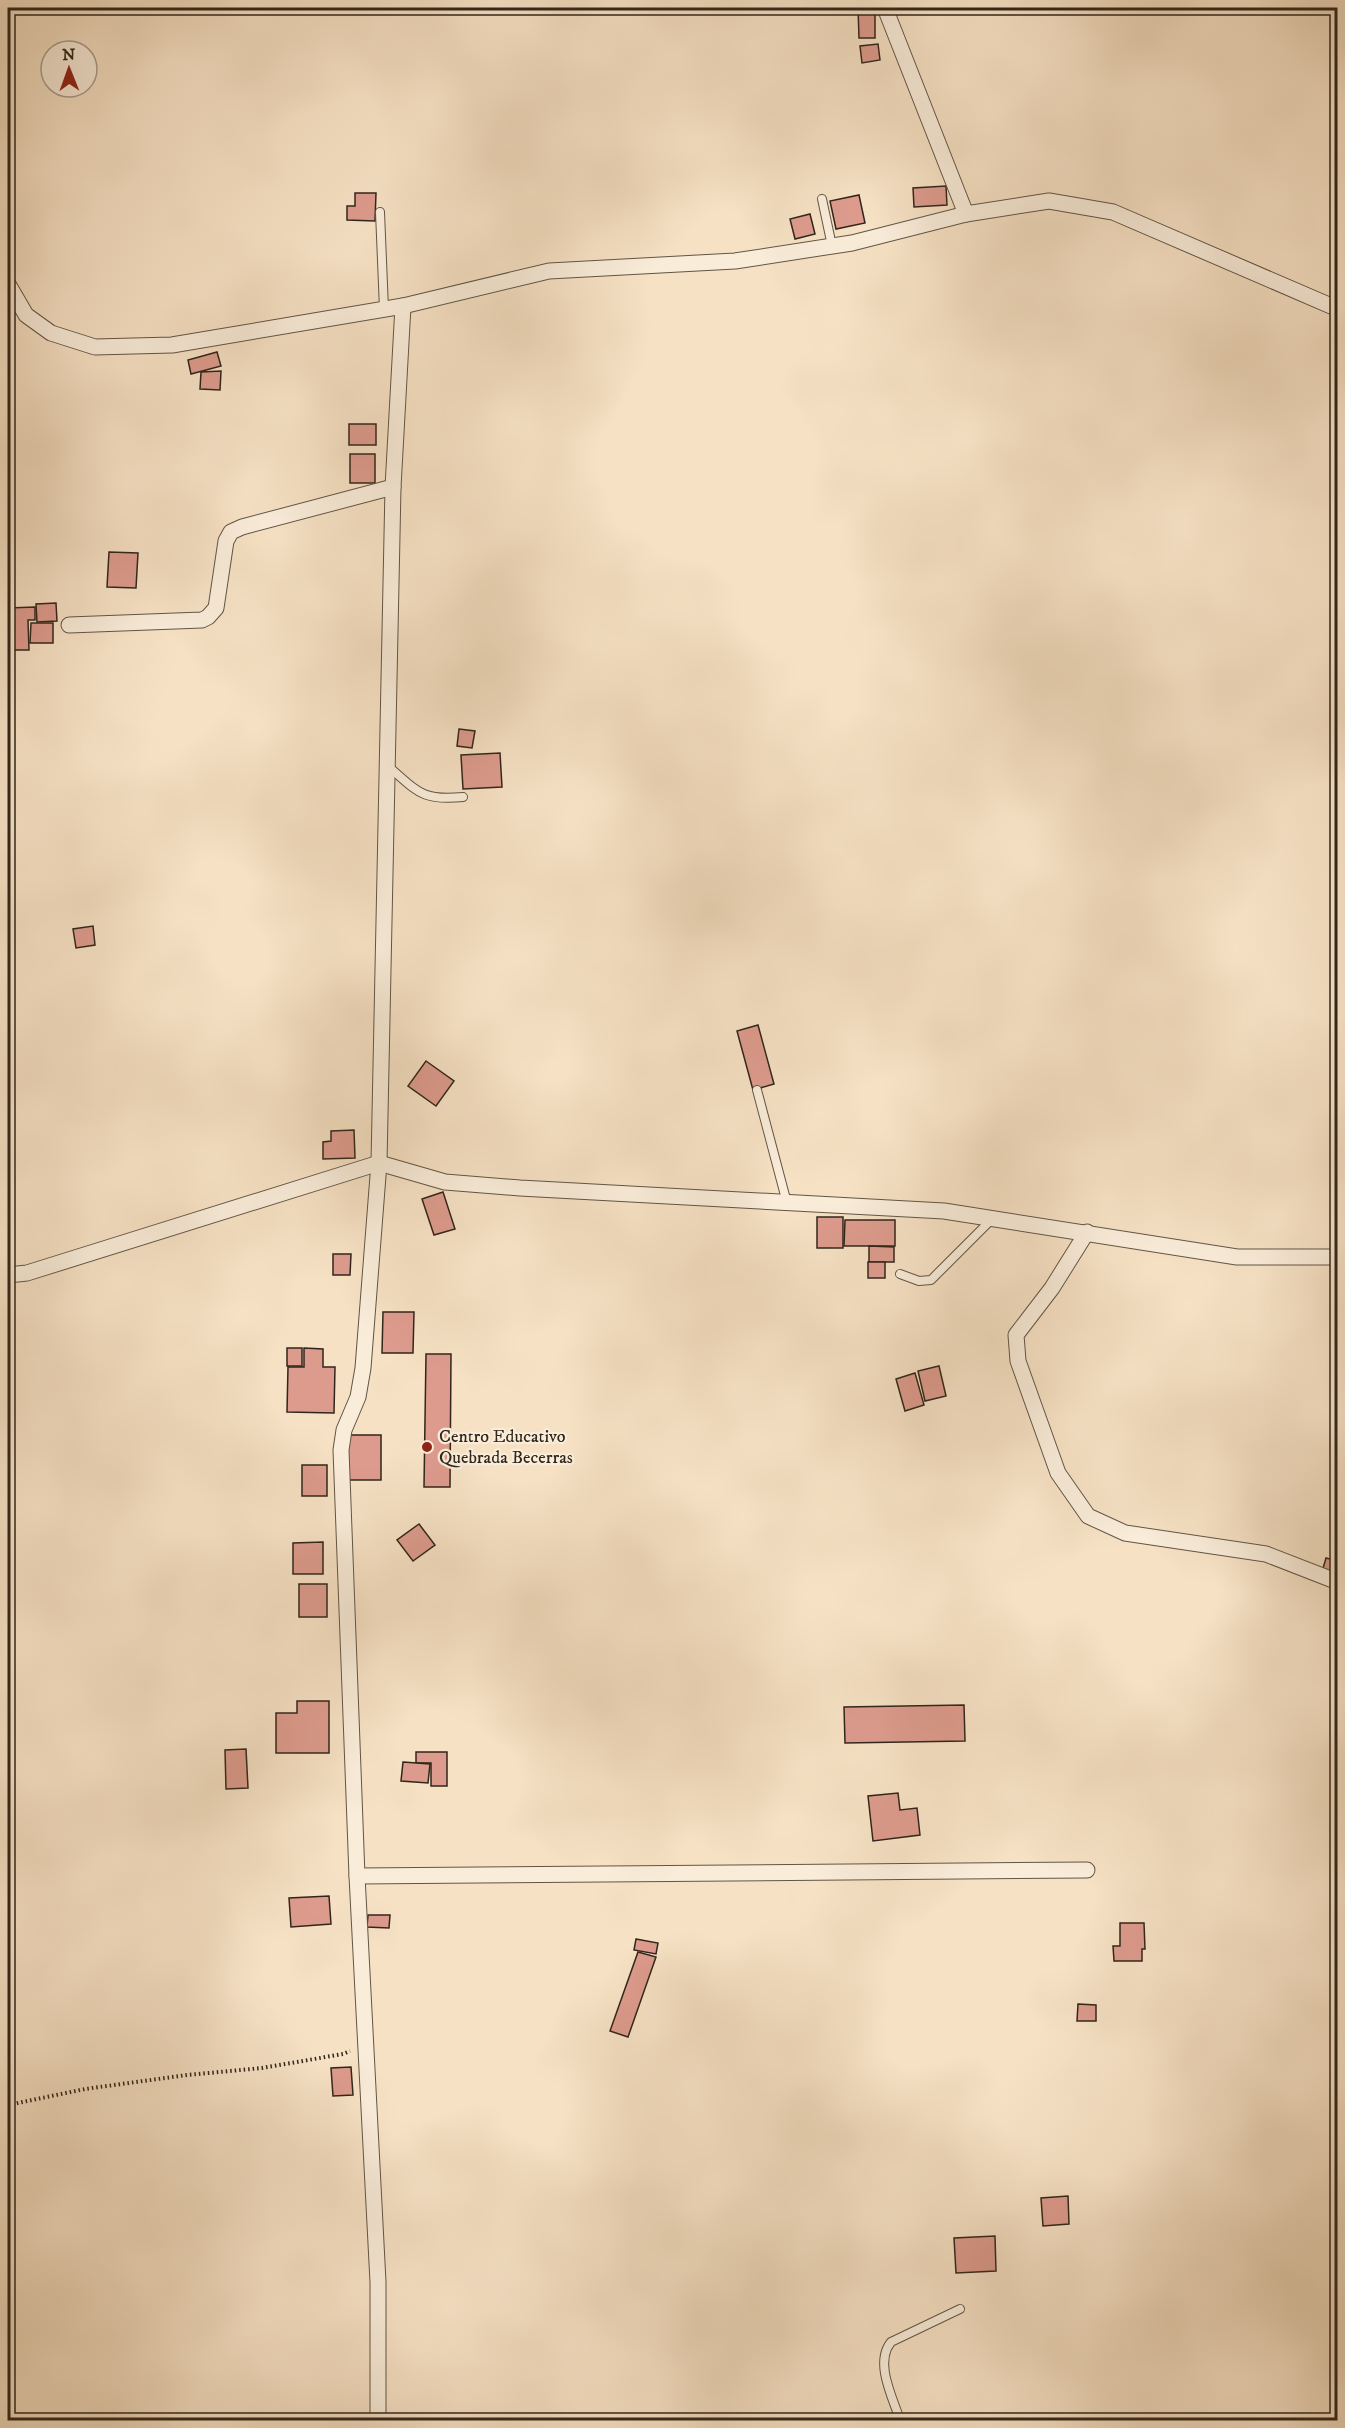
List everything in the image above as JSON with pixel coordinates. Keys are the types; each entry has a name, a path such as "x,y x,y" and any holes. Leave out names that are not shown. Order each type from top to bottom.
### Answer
{"street":[{"path":"885,8 966,214"},
{"path":"8,284 26,315 51,333 95,347 172,345 403,306 549,272 735,261 852,243 966,214 1049,201 1113,212 1338,309"},
{"path":"378,2421 378,2282 357,1876 340,1450 344,1430 358,1397 363,1368 380,1163 393,487 403,306"},
{"path":"69,625 202,620 216,608 226,541 231,532 242,527 393,487"},
{"path":"8,1275 27,1273 380,1163 445,1182 944,1211 1237,1257 1338,1257"},
{"path":"1087,1232 1052,1288 1016,1335 1018,1361 1058,1473 1088,1516 1125,1533 1266,1554 1338,1582"},
{"path":"357,1876 1087,1870"}],"lane":[{"path":"822,199 832,246"},
{"path":"380,212 384,309"},
{"path":"387,766 425,796 462,797"},
{"path":"757,1090 787,1203"},
{"path":"900,1274 919,1281 931,1280 992,1218"},
{"path":"900,2421 885,2372 883,2357 885,2349 891,2342 960,2309"}],"path":[{"path":"8,2105 85,2089 187,2075 262,2068 343,2054 367,2043"}],"building":[{"path":"858,8 875,8 875,38 859,38"},
{"path":"878,44 880,60 862,63 860,46"},
{"path":"946,186 947,205 914,207 913,188"},
{"path":"355,193 376,193 375,221 347,220 347,206 355,206"},
{"path":"859,195 865,223 836,229 830,201"},
{"path":"810,214 815,234 795,239 790,219"},
{"path":"217,352 221,366 191,374 188,360"},
{"path":"221,371 220,390 200,389 201,372"},
{"path":"349,424 376,424 376,445 349,445"},
{"path":"350,454 375,454 375,483 350,483"},
{"path":"109,552 138,553 136,588 107,587"},
{"path":"56,603 57,621 37,622 36,604"},
{"path":"35,607 35,620 28,620 29,650 10,650 8,608"},
{"path":"31,623 53,623 53,643 30,643"},
{"path":"459,729 475,731 472,748 457,746"},
{"path":"500,753 502,787 463,789 461,755"},
{"path":"93,926 95,945 76,948 73,929"},
{"path":"758,1025 774,1084 753,1090 737,1031"},
{"path":"426,1061 454,1081 436,1106 408,1086"},
{"path":"354,1130 355,1158 323,1159 323,1142 331,1141 331,1131"},
{"path":"443,1192 455,1229 434,1235 422,1199"},
{"path":"817,1217 843,1217 843,1248 817,1248"},
{"path":"845,1220 895,1220 895,1246 844,1246"},
{"path":"869,1246 894,1247 894,1262 869,1262"},
{"path":"333,1254 351,1254 350,1275 333,1275"},
{"path":"868,1262 885,1262 885,1278 868,1278"},
{"path":"383,1312 414,1312 413,1353 382,1353"},
{"path":"287,1348 302,1348 302,1366 287,1366"},
{"path":"304,1348 323,1349 323,1367 335,1367 334,1413 287,1412 288,1367 304,1367"},
{"path":"426,1354 451,1354 450,1487 424,1487"},
{"path":"939,1366 946,1396 925,1401 918,1371"},
{"path":"915,1373 924,1405 905,1411 896,1379"},
{"path":"347,1435 381,1435 381,1480 347,1480"},
{"path":"302,1465 327,1465 327,1496 302,1496"},
{"path":"419,1524 435,1545 413,1561 397,1540"},
{"path":"323,1542 323,1574 293,1574 293,1543"},
{"path":"1326,1558 1338,1561 1338,1576 1322,1572"},
{"path":"299,1584 327,1584 327,1617 299,1617"},
{"path":"297,1701 329,1701 329,1753 276,1753 276,1713 297,1713"},
{"path":"964,1705 965,1741 845,1743 844,1707"},
{"path":"246,1749 248,1788 226,1789 225,1750"},
{"path":"416,1752 447,1752 447,1786 431,1786 431,1763 416,1763"},
{"path":"403,1762 430,1764 428,1783 401,1781"},
{"path":"898,1793 900,1810 917,1808 920,1835 873,1841 868,1796"},
{"path":"329,1896 331,1924 291,1927 289,1898"},
{"path":"368,1915 390,1915 389,1928 367,1927"},
{"path":"1120,1923 1144,1923 1145,1949 1142,1949 1142,1961 1114,1961 1113,1946 1120,1946"},
{"path":"636,1939 658,1943 656,1954 634,1950"},
{"path":"638,1952 656,1957 628,2037 610,2031"},
{"path":"1078,2004 1096,2005 1096,2021 1077,2021"},
{"path":"351,2067 353,2095 333,2096 331,2068"},
{"path":"1068,2196 1069,2224 1043,2226 1041,2198"},
{"path":"995,2236 996,2271 956,2273 954,2238"}],"place":[{"name":"Centro Educativo Quebrada Becerras","path":"427,1447"}]}
